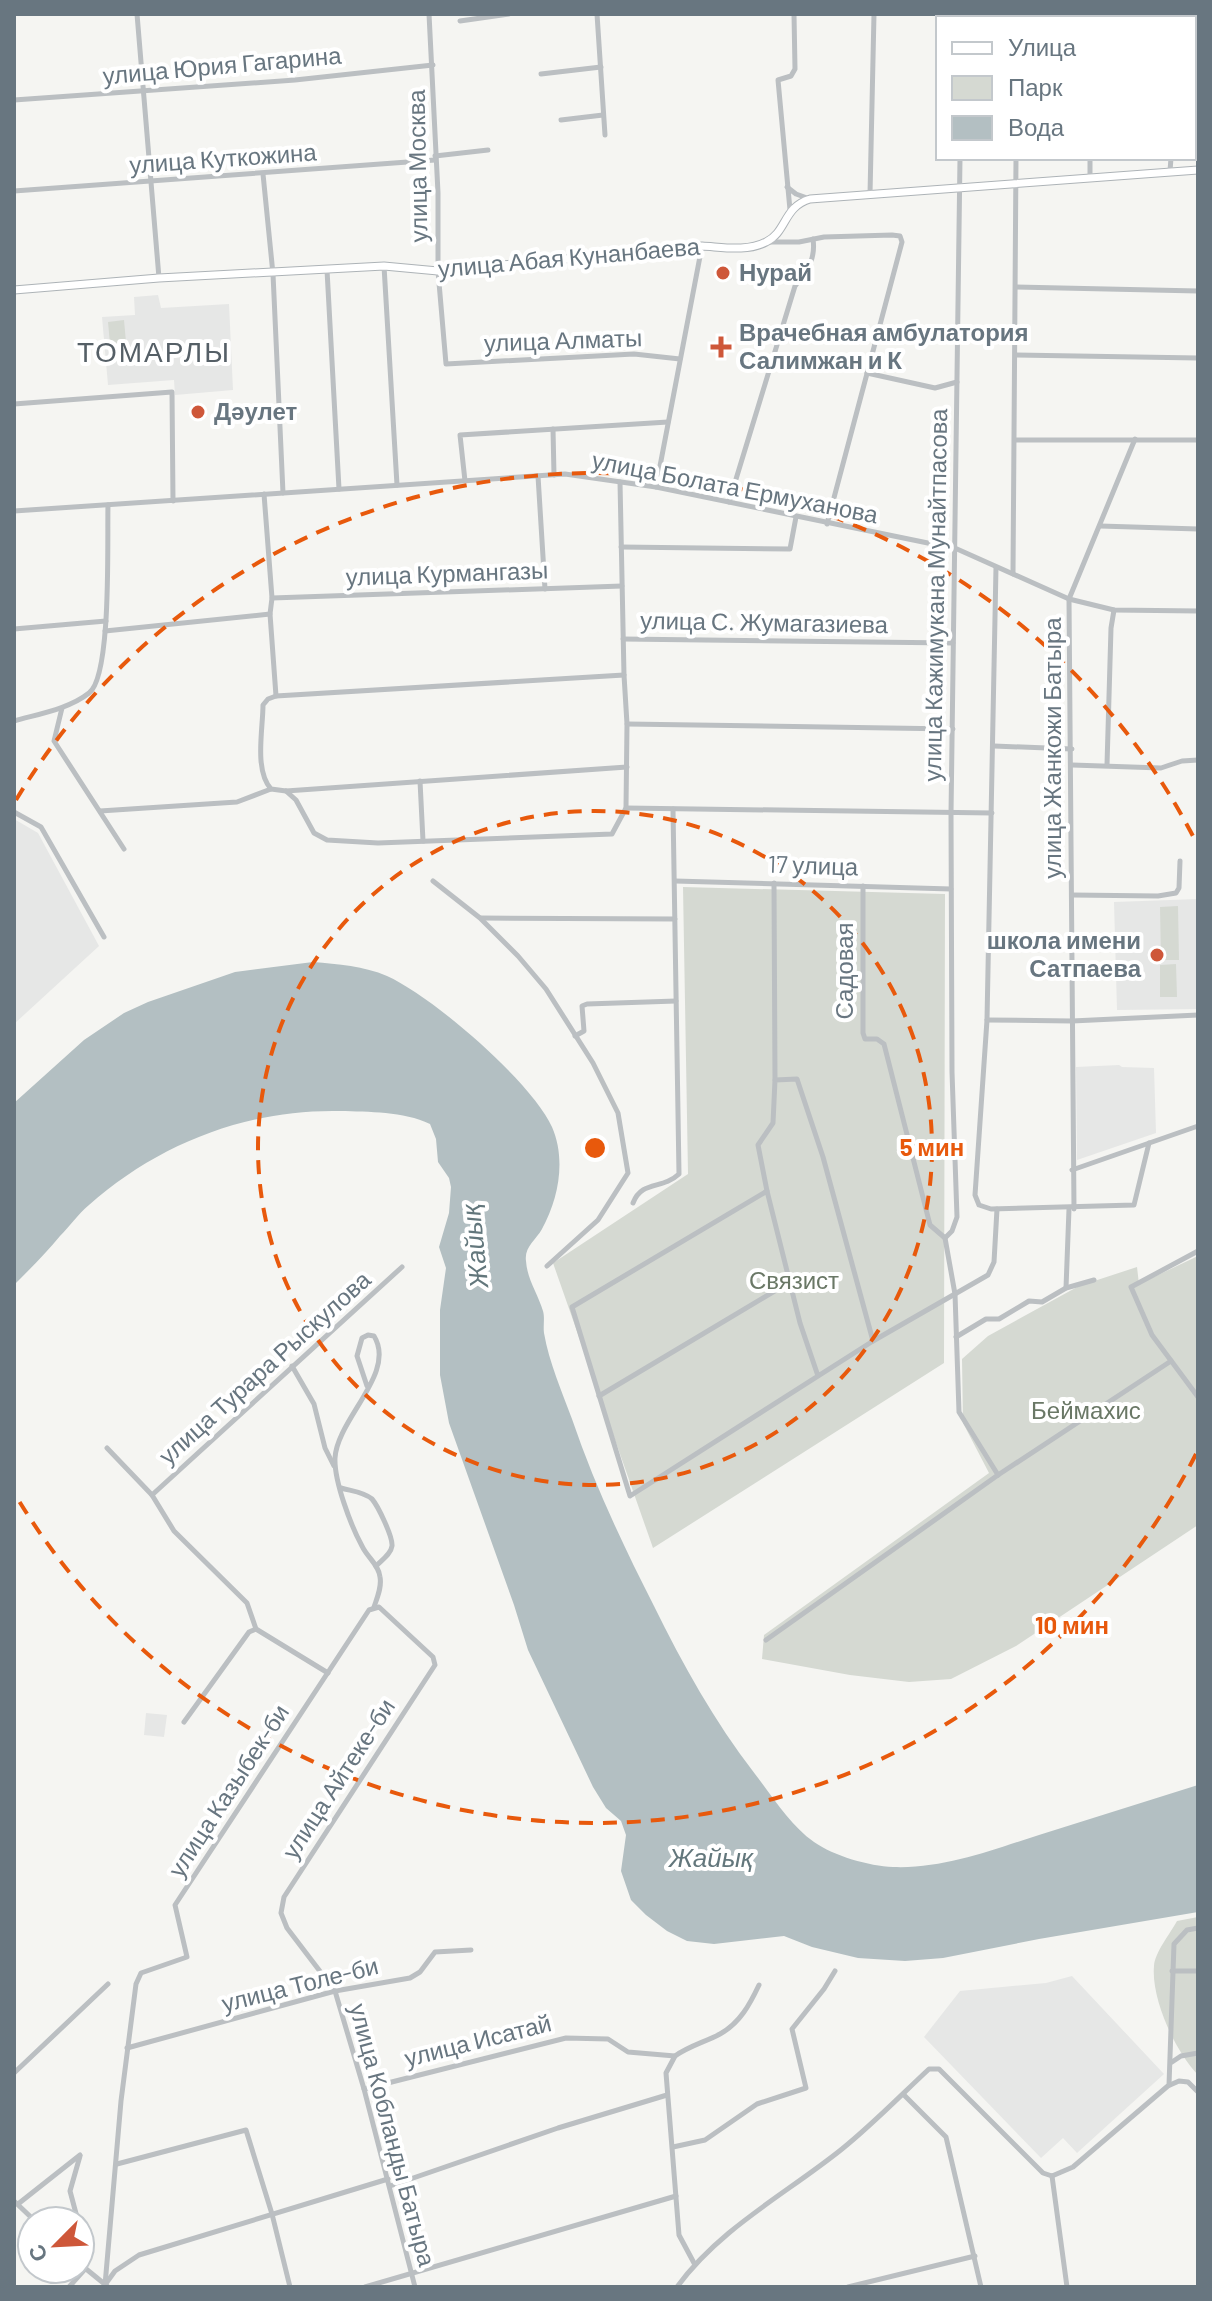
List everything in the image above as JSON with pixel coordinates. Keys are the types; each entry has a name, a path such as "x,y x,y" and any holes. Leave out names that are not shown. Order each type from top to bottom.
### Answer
{"street":[{"path":"137,14 159,278"},
{"name":"улица Москва","path":"429,14 438,193 438,271 446,364"},
{"path":"460,21 509,14"},
{"path":"597,14 605,135"},
{"path":"790,210 778,80 794,74 794,14"},
{"path":"870,194 874,14"},
{"name":"улица Юрия Гагарина","path":"14,100 295,80 433,65"},
{"path":"541,74 601,67"},
{"path":"561,120 603,115"},
{"name":"улица Куткожина","path":"14,191 263,174 488,150"},
{"name":"улица Кажимукана Мунайтпасова","path":"945,1238 952,1231 957,1217 952,1072 951,814 960,160"},
{"path":"1013,574 1016,160"},
{"path":"1090,160 1090,178"},
{"path":"1170,171 1171,160"},
{"path":"767,242 775,235 790,210 810,199 1198,170"},
{"path":"263,174 273,274 283,493"},
{"path":"787,187 810,199"},
{"path":"767,242 799,242 824,237 900,236 902,242 827,524"},
{"path":"729,502 795,286 811,265 815,252 813,239"},
{"name":"улица Абая Кунанбаева","path":"14,290 159,278 384,266 438,271 702,246 738,248 767,242"},
{"path":"656,487 702,246"},
{"path":"384,266 397,485"},
{"path":"327,270 339,489"},
{"path":"1016,287 1198,291"},
{"name":"улица Алматы","path":"446,364 634,354 680,359"},
{"path":"1016,355 1198,358"},
{"path":"867,373 935,388 957,382"},
{"path":"14,404 172,392 173,501"},
{"path":"465,481 460,435 668,422"},
{"path":"553,429 554,475"},
{"name":"улица Жанкожи Батыра","path":"1066,1288 1072,1170 1069,599 1135,439"},
{"path":"1015,440 1198,440"},
{"name":"улица Болата Ермуханова","path":"14,511 554,475 656,487 953,549 1069,599 1114,610 1198,611"},
{"path":"538,476 545,589"},
{"path":"286,791 296,800 314,833 327,840 423,841 612,834 626,808 627,767 620,482"},
{"path":"264,494 276,696"},
{"path":"14,721 62,707 91,692 101,675 106,621 108,505"},
{"path":"621,547 790,549 796,517"},
{"path":"1100,526 1198,529"},
{"path":"996,567 987,1020 975,1195 979,1205 994,1209 1134,1205 1149,1143"},
{"name":"улица Курмангазы","path":"272,598 622,586"},
{"path":"1107,765 1114,610"},
{"path":"105,631 270,614"},
{"path":"14,629 106,621"},
{"name":"улица С. Жумагазиева","path":"623,639 953,643"},
{"path":"271,789 265,783 262,771 263,705 276,696 624,675"},
{"path":"62,707 54,741 124,849"},
{"path":"627,724 953,729"},
{"path":"994,746 1072,749"},
{"path":"1072,765 1161,768 1182,761 1198,760"},
{"path":"100,811 237,802 271,789 286,791 627,767"},
{"path":"420,781 423,841"},
{"path":"626,808 992,813"},
{"path":"633,1203 637,1194 646,1187 669,1183 679,1174 673,809"},
{"path":"14,812 41,827 104,937"},
{"path":"1072,895 1158,896 1176,893 1180,861"},
{"path":"433,881 480,918 546,989 593,1063 618,1113 628,1173 598,1220 547,1266"},
{"name":"17 улица","path":"675,881 951,889"},
{"path":"774,883 773,1123 758,1145 800,1323 818,1376"},
{"name":"Садовая","path":"863,886 863,1033 865,1039 884,1044 930,1225 945,1238"},
{"path":"480,918 675,919"},
{"path":"575,1036 584,1031 581,1013 582,1006 587,1004 676,1001"},
{"path":"987,1020 1072,1021 1198,1015"},
{"path":"775,1080 797,1079 823,1157 873,1341"},
{"path":"1072,1170 1198,1126"},
{"path":"767,1191 572,1307 630,1496 873,1341 988,1275 992,1269 994,1209"},
{"path":"945,1238 955,1294 959,1412 998,1475"},
{"path":"1198,1251 1131,1287 1152,1335 1198,1397"},
{"name":"улица Турара Рыскулова","path":"152,1495 402,1267"},
{"path":"955,1337 986,1319 999,1319 1029,1301 1042,1302 1066,1288 1094,1280"},
{"path":"599,1397 783,1286 792,1286"},
{"path":"336,1470 338,1440 360,1405 379,1365 380,1349 374,1336 368,1335 362,1338 357,1356 367,1386"},
{"path":"766,1640 998,1475 1171,1361"},
{"path":"292,1366 314,1404 325,1448 336,1470 359,1541 376,1566 381,1581 372,1609"},
{"path":"1190,1385 1198,1381"},
{"path":"107,1448 152,1495 174,1531 247,1603 256,1629 328,1673"},
{"path":"341,1488 372,1499 387,1527 392,1547 376,1566"},
{"name":"улица Айтеке-би","path":"335,1991 287,1928 281,1913 284,1897 436,1661 379,1607 372,1609"},
{"name":"улица Казыбек-би","path":"127,2048 136,1984 141,1973 187,1957 175,1905 372,1609"},
{"path":"184,1722 249,1632 256,1629"},
{"path":"1169,2085 1174,1944 1187,1930 1198,1928"},
{"name":"улица Толе-би","path":"127,2048 335,1991 410,1978 420,1972 435,1952 471,1950"},
{"path":"673,2147 705,2140 757,2104 806,2088 792,2029 835,1971"},
{"path":"1172,1971 1198,1971"},
{"path":"14,2073 108,1984"},
{"path":"694,2263 679,2235 666,2073 675,2056 687,2047 722,2033 746,2011 759,1985"},
{"name":"улица Кобланды Батыра","path":"335,1991 364,2089 415,2287"},
{"name":"улица Исатай","path":"364,2089 566,2038 608,2039 628,2052 675,2056"},
{"path":"106,2286 127,2048"},
{"path":"1172,2062 1181,2056 1198,2053"},
{"path":"677,2287 694,2263 734,2228 841,2149 904,2095 929,2069 939,2069 1043,2173 1052,2176 1073,2167 1169,2085 1188,2082 1198,2092"},
{"path":"106,2286 115,2271 139,2255 272,2214 389,2183 667,2095"},
{"path":"904,2095 946,2137 981,2287"},
{"path":"117,2164 246,2130 290,2287"},
{"path":"16,2203 80,2155 70,2191 74,2205"},
{"path":"1052,2176 1067,2287"},
{"path":"365,2287 676,2196"},
{"path":"848,2287 975,2256"}],"shaded area":[{"path":"158,295 161,308 229,304 233,390 175,395 174,380 108,385 102,317 135,315 134,297"},
{"path":"14,819 38,833 99,946 14,1024"},
{"name":"школа имени Сатпаева","path":"1198,899 1198,1009 1117,1010 1114,902"},
{"path":"1119,1065 1154,1068 1156,1133 1077,1160 1076,1067"},
{"path":"146,1713 167,1715 164,1737 144,1735"},
{"path":"1072,1976 1164,2074 1077,2153 1063,2138 1041,2158 924,2037 960,1991 1046,1983"}],"green space":[{"path":"124,320 127,353 111,355 108,322"},
{"name":"Связист","path":"683,887 945,894 944,1363 653,1548 553,1263 688,1174"},
{"path":"1178,906 1179,960 1161,960 1160,907"},
{"path":"1176,964 1177,997 1160,997 1160,965"},
{"name":"Беймахис","path":"1198,1256 1198,1525 1016,1646 951,1679 909,1682 762,1659 764,1635 989,1473 963,1423 962,1359 988,1336 1079,1286 1137,1267 1139,1284"},
{"path":"1198,1917 1198,2075 1166,2024 1156,1994 1154,1966 1177,1921"}],"water":[{"name":"Жайық","path":"313,962 351,966 387,976 406,986 454,1021 503,1065 541,1108 552,1127 559,1152 559,1178 548,1217 526,1256 528,1274 543,1311 544,1333 556,1377 610,1514 676,1650 726,1734 797,1827 831,1852 873,1865 912,1867 949,1862 986,1852 1198,1785 1198,1912 943,1958 905,1961 858,1958 812,1947 784,1936 714,1944 687,1941 667,1931 631,1900 621,1871 626,1835 621,1821 606,1808 593,1787 528,1650 449,1423 440,1375 440,1310 446,1268 439,1247 449,1213 451,1187 438,1162 436,1139 430,1124 386,1113 305,1112 271,1116 206,1134 144,1164 116,1183 81,1212 14,1285 14,1103 84,1040 124,1013 235,972"}],"place":[{"name":"Нурай","path":"723,273"},
{"name":"Врачебная амбулатория Салимжан и К","path":"721,347"},
{"name":"Дәулет","path":"198,412"},
{"name":"школа имени Сатпаева","path":"1157,955"}],"district":[{"name":"ТОМАРЛЫ","path":"154,352"}]}
